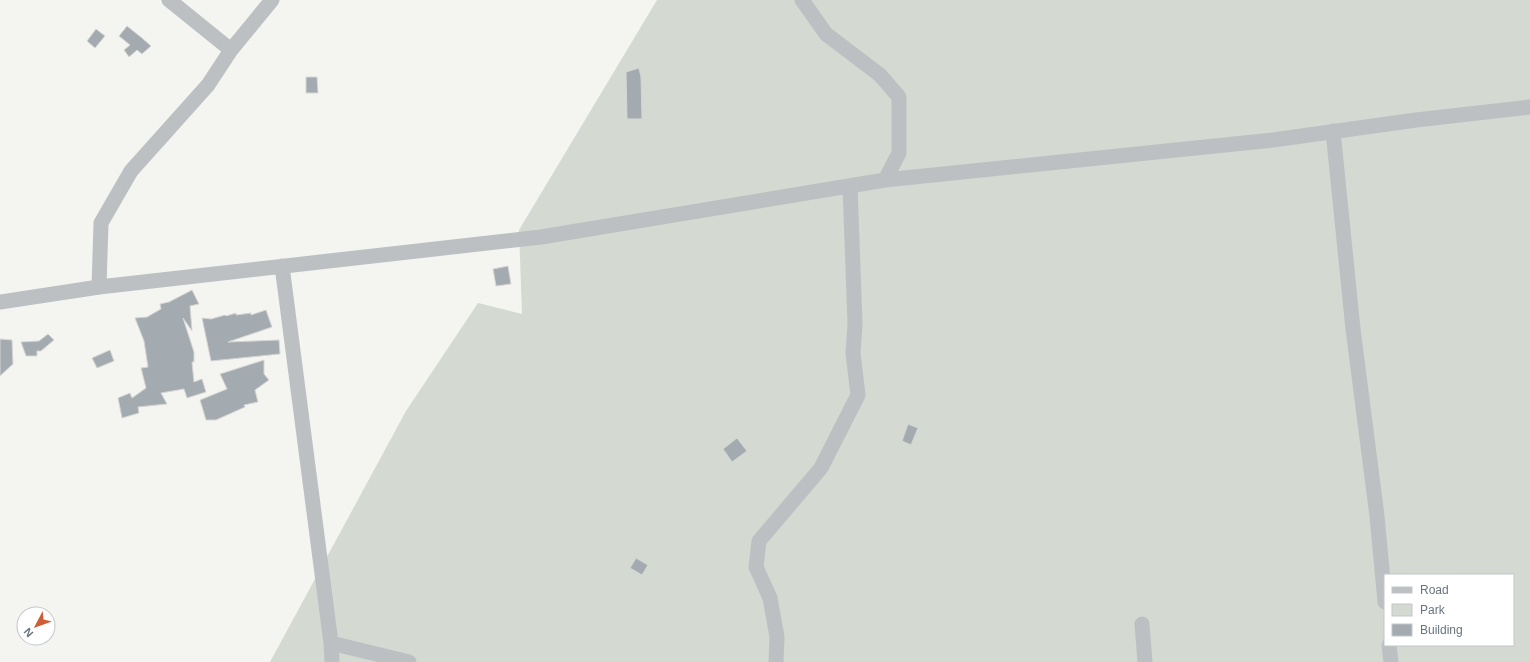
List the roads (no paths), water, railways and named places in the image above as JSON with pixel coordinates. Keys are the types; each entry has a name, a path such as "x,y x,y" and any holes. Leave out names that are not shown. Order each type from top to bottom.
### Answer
{"street":[{"path":"169,0 232,50"},
{"path":"99,287 101,223 131,171 208,85 232,50 272,0"},
{"path":"802,0 826,34 880,75 899,97 899,154 885,180"},
{"path":"0,302 99,287 541,237 885,180 1272,140 1416,120 1530,107"},
{"path":"1333,131 1353,329 1377,516 1384,591"},
{"path":"776,662 777,637 770,598 756,568 759,542 821,468 858,395 853,353 855,324 850,186"},
{"path":"282,266 331,643 332,662"},
{"path":"1142,624 1144,662"},
{"path":"331,643 409,662"},
{"path":"1389,646 1391,662"}]}
